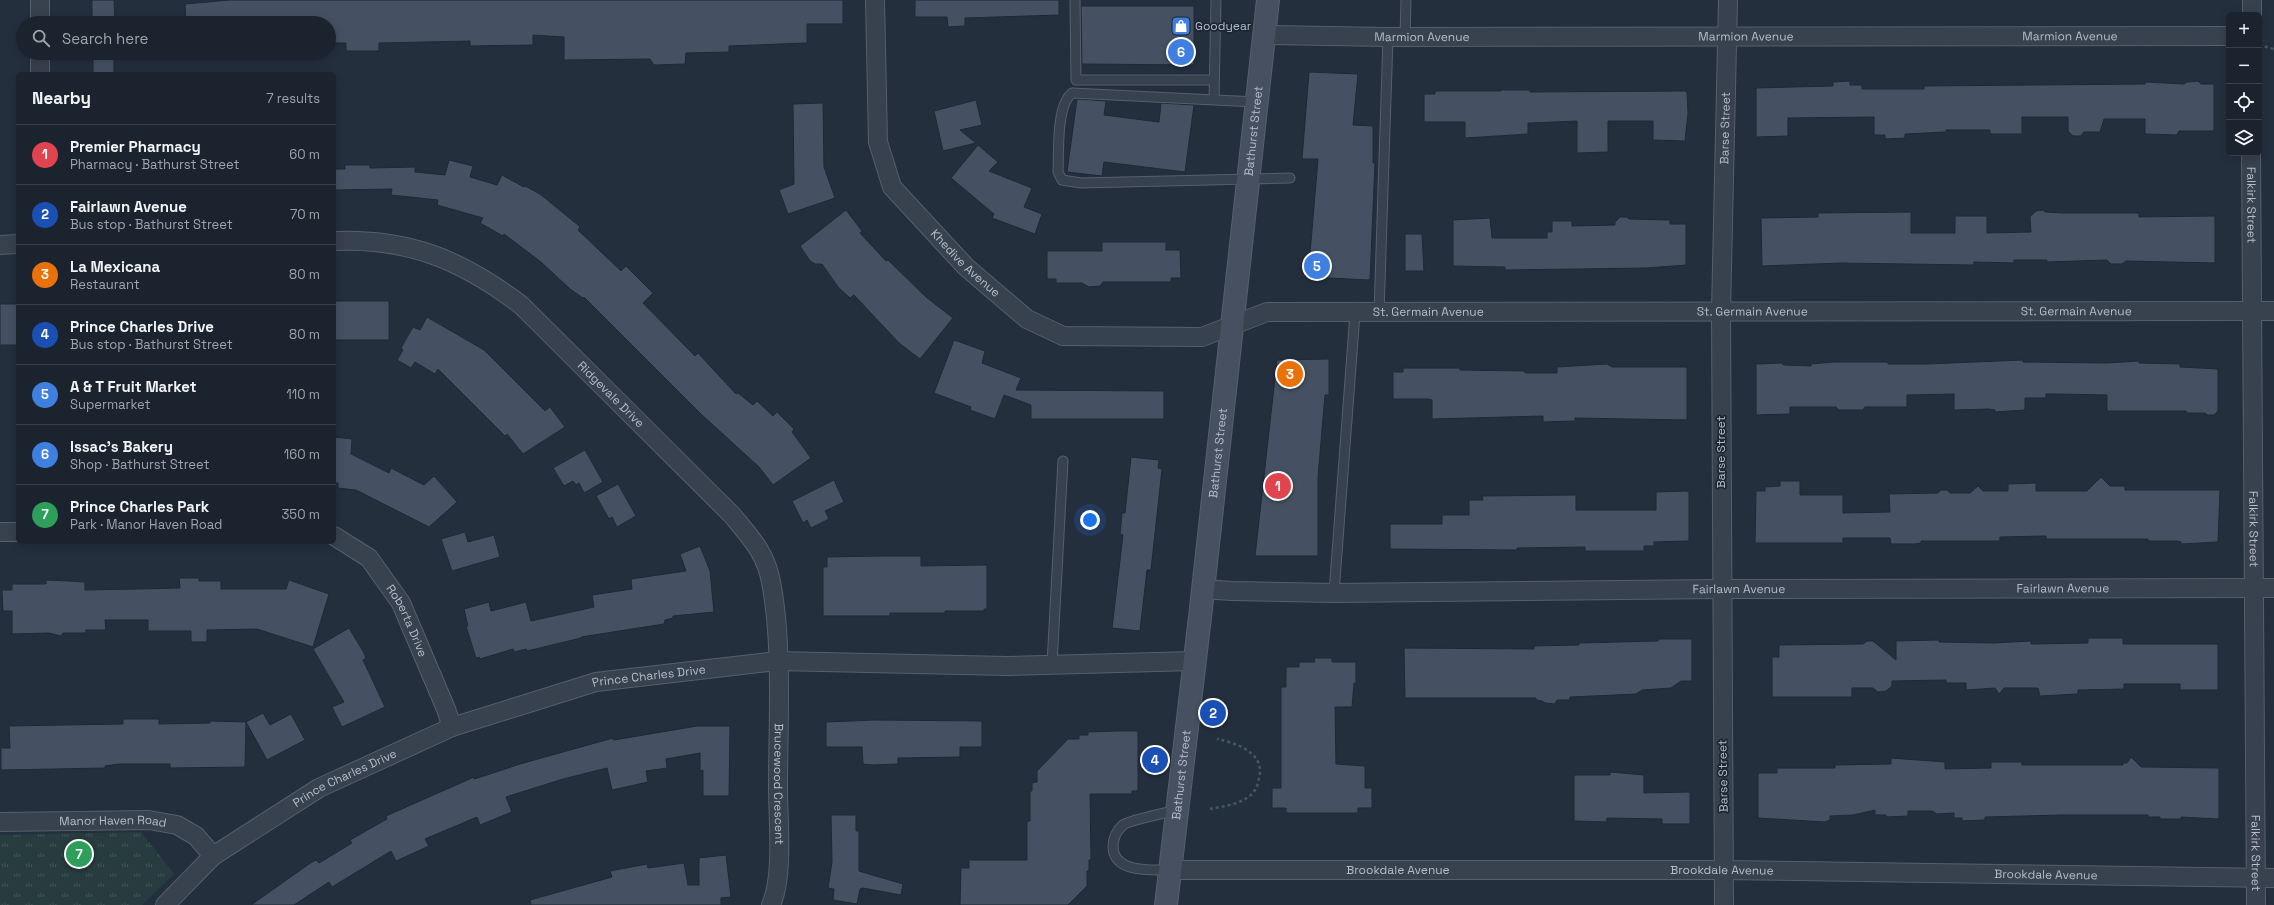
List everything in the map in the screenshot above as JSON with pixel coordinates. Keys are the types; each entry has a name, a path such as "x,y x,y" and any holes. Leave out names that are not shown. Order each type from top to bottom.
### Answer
{"main road":[{"name":"Bathurst Street","path":"1166,905 1233,325 1268,0"}],"street":[{"path":"40,0 40,16"},
{"name":"Khedive Avenue","path":"875,0 878,142 892,187 966,267 1026,320 1063,336 1202,337 1233,325"},
{"name":"Barse Street","path":"1724,905 1721,589 1721,311 1728,0"},
{"path":"2252,0 2252,12"},
{"name":"Marmion Avenue","path":"1264,35 1388,37 1728,35 2226,36"},
{"path":"40,60 40,72"},
{"name":"Falkirk Street","path":"2251,156 2253,588 2265,878 2256,905"},
{"name":"Ridgevale Drive","path":"336,240 355,240 400,245 434,254 494,284 521,305 732,515 762,552 771,581 776,615 778,661"},
{"path":"0,245 16,244"},
{"name":"St. Germain Avenue","path":"1233,325 1267,312 2274,311"},
{"path":"0,532 16,532"},
{"name":"Roberta Drive","path":"336,537 369,558 401,603 444,703 452,727"},
{"name":"Fairlawn Avenue","path":"1203,589 1334,593 1721,589 2274,588"},
{"name":"Prince Charles Drive","path":"164,905 213,856 319,788 452,727 596,682 778,661 1007,666 1194,661"},
{"name":"Brucewood Crescent","path":"771,905 776,896 778,872 778,661"},
{"name":"Manor Haven Road","path":"0,822 149,820 177,825 196,836 213,856"},
{"name":"Brookdale Avenue","path":"1169,870 1724,870 2265,878"}],"lane":[{"path":"1075,0 1076,80 1214,80"},
{"path":"1214,100 1216,0"},
{"path":"1405,37 1406,0"},
{"path":"1379,313 1388,37"},
{"path":"1256,102 1072,93 1066,98 1062,109 1058,172 1062,180 1081,183 1290,178"},
{"path":"1334,593 1354,313"},
{"path":"1052,664 1063,460"},
{"path":"1169,870 1143,870 1120,863 1113,854 1113,841 1116,833 1124,824 1177,810"}],"path":[{"path":"2262,46 2274,49"},
{"path":"1210,809 1238,803 1255,790 1260,773 1253,754 1234,742 1217,739"}],"green space":[{"path":"141,832 174,874 142,905 0,905 0,835"}],"building":[{"path":"92,0 114,0 115,16 92,16"},
{"path":"230,0 843,0 843,24 807,24 807,43 729,46 729,52 686,53 685,64 654,65 650,59 564,60 564,37 533,35 533,45 470,46 470,41 379,43 379,51 346,51 346,43 336,43 336,16 186,16 185,4"},
{"path":"915,0 1059,0 1059,15 965,18 965,26 948,27 947,17 915,17"},
{"path":"1081,6 1194,6 1194,65 1082,64"},
{"path":"93,60 114,60 114,72 93,72"},
{"path":"1309,72 1358,74 1353,125 1373,126 1373,163 1375,163 1370,280 1308,277 1318,159 1302,159"},
{"path":"1850,81 1850,85 1862,85 1862,89 1924,89 1924,86 2145,84 2145,82 2184,84 2187,82 2198,81 2201,84 2214,84 2214,131 2179,131 2177,135 2145,134 2145,119 2104,119 2100,132 2084,132 2081,136 2073,136 2068,131 2068,117 2022,117 2022,134 1990,134 1990,130 1946,130 1946,132 1905,134 1905,138 1885,139 1885,135 1874,135 1874,117 1788,118 1788,136 1756,137 1756,88 1833,86 1833,82"},
{"path":"1530,90 1530,92 1685,91 1687,93 1688,113 1685,141 1653,140 1653,121 1608,121 1608,152 1577,153 1577,121 1528,123 1528,134 1465,138 1465,122 1424,122 1424,94 1435,94 1435,91"},
{"path":"1077,99 1106,101 1104,115 1159,122 1161,103 1194,105 1185,172 1104,162 1102,176 1067,172"},
{"path":"976,100 982,125 960,130 976,143 943,151 934,111"},
{"path":"823,103 824,167 835,198 788,214 779,190 794,184 793,104"},
{"path":"978,145 998,162 989,171 1032,188 1024,207 1042,214 1035,234 992,218 994,214 951,178"},
{"path":"449,160 473,166 470,177 497,185 502,175 540,194 578,225 580,227 578,230 621,271 626,266 653,293 643,303 695,356 698,353 736,394 738,393 753,405 757,401 773,416 777,412 794,429 792,432 811,458 773,485 759,467 701,414 584,297 583,298 570,289 541,262 504,234 503,236 480,223 483,218 437,205 438,200 391,195 392,189 336,190 336,169 345,169 345,165 370,165 370,168 415,167 415,172 445,175"},
{"path":"846,210 862,231 860,233 886,261 888,260 926,297 953,318 920,359 899,343 854,295 850,298 838,287 822,264 815,264 810,261 800,246"},
{"path":"2043,210 2045,212 2063,213 2139,213 2139,217 2215,216 2215,263 2126,261 2122,264 2111,264 2107,260 2047,262 2047,260 2014,260 2014,263 1974,262 1974,265 1841,263 1762,266 1761,218 1818,217 1818,213 1911,212 1911,233 1955,233 1955,216 1987,216 1987,233 2031,232 2030,217 2036,211"},
{"path":"1620,217 1627,217 1629,219 1670,220 1670,224 1686,224 1686,265 1647,268 1505,270 1505,267 1453,266 1453,220 1490,218 1492,238 1547,238 1547,232 1552,232 1552,221 1572,221 1572,226 1615,225 1615,222"},
{"path":"1405,234 1422,234 1424,271 1405,271"},
{"path":"1102,242 1166,242 1166,250 1180,250 1181,278 1171,278 1171,282 1103,282 1100,286 1089,287 1082,283 1056,283 1056,279 1047,279 1047,251 1102,251"},
{"path":"336,301 389,301 389,340 336,340"},
{"path":"0,304 16,304 16,345 0,345"},
{"path":"427,317 484,350 545,411 550,407 565,427 523,454 507,434 505,436 438,369 435,374 415,362 411,368 397,360 403,350 401,348 413,327 420,330"},
{"path":"954,340 985,351 982,363 1021,378 1016,390 1164,391 1164,419 1031,419 1031,405 1004,395 995,419 970,410 971,407 934,393"},
{"path":"1329,359 1329,395 1325,395 1318,477 1318,556 1255,556 1277,360"},
{"path":"2023,360 2023,362 2107,363 2139,361 2139,363 2180,364 2180,367 2218,369 2218,411 2214,415 2207,415 2205,413 2186,413 2186,411 2107,411 2107,395 2058,394 2046,394 2046,398 2025,398 2025,410 1995,412 1995,410 1989,409 1954,410 1954,394 1907,395 1907,407 1865,407 1863,410 1839,410 1836,407 1790,407 1790,414 1756,415 1756,364 1781,363 1784,365 1811,366 1811,364 1834,362 1927,364"},
{"path":"1607,364 1612,367 1687,367 1687,420 1575,418 1575,421 1543,422 1543,416 1432,419 1432,400 1393,399 1393,372 1403,372 1403,368 1460,368 1460,370 1557,373 1557,367"},
{"path":"336,437 352,439 351,454 389,473 391,468 424,485 434,476 457,502 429,527 356,490 338,488 338,483 336,483"},
{"path":"585,450 603,482 584,493 579,483 576,485 573,481 564,486 553,468"},
{"path":"1131,457 1159,460 1158,468 1162,469 1151,570 1147,570 1140,631 1112,628 1123,535 1120,534 1122,513 1125,513"},
{"path":"2101,477 2110,486 2125,486 2125,490 2220,490 2218,542 2181,544 2181,542 2177,541 2148,541 2148,539 2046,539 2046,536 2000,537 2000,541 1921,541 1921,543 1915,544 1891,544 1890,538 1843,538 1843,543 1755,543 1756,491 1765,491 1765,487 1780,486 1780,481 1800,481 1800,495 1843,495 1843,513 1890,512 1889,494 1938,493 1941,490 1947,490 1950,493 1970,493 1978,486 1983,491 2008,491 2008,484 2036,483 2036,491 2087,491"},
{"path":"834,480 844,502 825,511 829,519 811,528 807,520 803,523 792,501"},
{"path":"618,484 636,516 617,527 612,517 609,519 596,496"},
{"path":"1656,492 1689,492 1689,541 1654,542 1654,546 1644,546 1644,551 1585,551 1585,547 1517,548 1517,550 1390,549 1390,524 1442,524 1442,515 1469,515 1469,500 1483,500 1482,496 1576,495 1576,510 1656,510"},
{"path":"465,532 468,542 494,535 500,557 452,571 441,539"},
{"path":"700,546 710,571 714,612 673,616 673,618 665,620 664,624 581,637 527,651 526,649 514,652 513,649 480,659 479,657 476,658 466,626 468,626 464,609 489,602 491,611 526,602 531,621 594,607 592,595 632,589 631,579 686,571 680,554"},
{"path":"921,556 921,566 987,565 987,609 984,609 984,611 945,611 945,613 890,613 890,616 823,616 823,567 827,567 827,557"},
{"path":"179,578 199,578 199,581 221,581 221,589 286,589 289,580 329,594 313,647 257,629 207,630 207,642 191,642 191,631 148,631 148,620 105,620 106,630 86,630 86,633 63,633 61,636 49,633 12,634 12,611 3,611 2,590 12,590 12,584 46,584 46,580 85,582 85,590 180,588"},
{"path":"349,628 364,653 366,658 363,660 385,707 342,727 332,707 344,702 313,649"},
{"path":"2088,638 2123,638 2123,644 2218,644 2218,690 2180,690 2180,684 2124,684 2124,689 2078,690 2078,694 2040,696 2038,688 2004,688 1999,694 1995,688 1966,690 1966,683 1946,683 1946,680 1892,681 1892,686 1886,691 1878,692 1873,688 1852,688 1852,697 1772,697 1772,657 1779,657 1779,645 1863,644 1867,641 1873,641 1896,660 1896,641 1939,640 1939,642 1993,643 2031,641 2031,644 2088,643"},
{"path":"1658,639 1692,639 1692,681 1681,681 1671,688 1642,690 1636,694 1570,697 1570,700 1557,700 1555,704 1545,703 1536,700 1536,698 1405,698 1404,648 1534,649 1534,646 1658,641"},
{"path":"1314,658 1332,658 1332,662 1356,662 1356,683 1354,683 1352,707 1335,707 1336,764 1365,766 1365,788 1372,788 1372,808 1358,808 1358,813 1286,813 1286,808 1272,808 1272,788 1281,788 1281,687 1286,687 1286,667 1299,667 1299,662 1315,662"},
{"path":"263,713 270,725 291,714 305,740 267,760 246,722"},
{"path":"123,719 159,719 159,724 210,723 210,721 246,722 245,767 170,768 170,764 119,764 105,766 105,768 1,770 1,748 10,748 9,726 123,724"},
{"path":"875,720 982,721 982,747 960,747 960,757 898,758 898,764 873,765 863,764 862,747 826,747 826,722"},
{"path":"697,726 730,726 729,796 703,796 703,770 700,771 700,753 666,759 667,768 646,771 648,782 612,790 607,768 563,779 506,797 512,812 480,825 477,817 425,839 429,846 396,861 391,851 332,887 329,882 294,905 251,905 309,864 316,860 319,863 352,843 350,840 387,819 386,816 474,777 474,779 520,764 613,738 613,740"},
{"path":"1138,731 1138,791 1132,791 1132,794 1090,794 1091,860 1089,860 1089,871 1087,871 1087,886 1068,905 960,905 961,868 969,868 969,860 1027,860 1027,821 1030,821 1030,791 1032,791 1032,783 1037,782 1037,771 1068,739 1079,739 1079,735 1088,735 1088,732"},
{"path":"2131,757 2141,767 2219,768 2219,819 2181,817 2181,819 2160,819 2160,817 2148,817 2148,815 2062,815 1985,817 1985,820 1962,821 1962,818 1954,818 1954,813 1937,814 1932,811 1908,811 1908,816 1886,817 1886,815 1875,815 1875,810 1853,815 1830,816 1830,820 1825,822 1758,818 1758,773 1777,773 1777,768 1835,768 1835,765 1891,764 1891,758 1945,762 1945,769 1991,768 1991,762 2022,762 2022,765 2123,765 2123,763 2127,763"},
{"path":"1610,772 1644,775 1644,793 1690,792 1690,824 1662,824 1662,819 1607,818 1607,822 1574,821 1574,775 1610,775"},
{"path":"831,815 856,815 856,831 859,831 859,871 903,884 901,895 863,888 860,889 857,904 833,900 834,889 828,888 832,862"},
{"path":"726,855 731,897 721,898 721,905 531,905 530,900 612,877 610,871 647,864 648,868 684,863 688,885 699,885 699,858"}],"place":[{"name":"Goodyear","path":"1181,26"},
{"name":"Issac's Bakery","path":"1181,52"},
{"name":"A & T Fruit Market","path":"1317,266"},
{"name":"La Mexicana","path":"1290,374"},
{"name":"Premier Pharmacy","path":"1278,486"},
{"name":"Fairlawn Avenue","path":"1213,713"},
{"name":"Prince Charles Drive","path":"1155,760"},
{"name":"Prince Charles Park","path":"79,854"}]}
